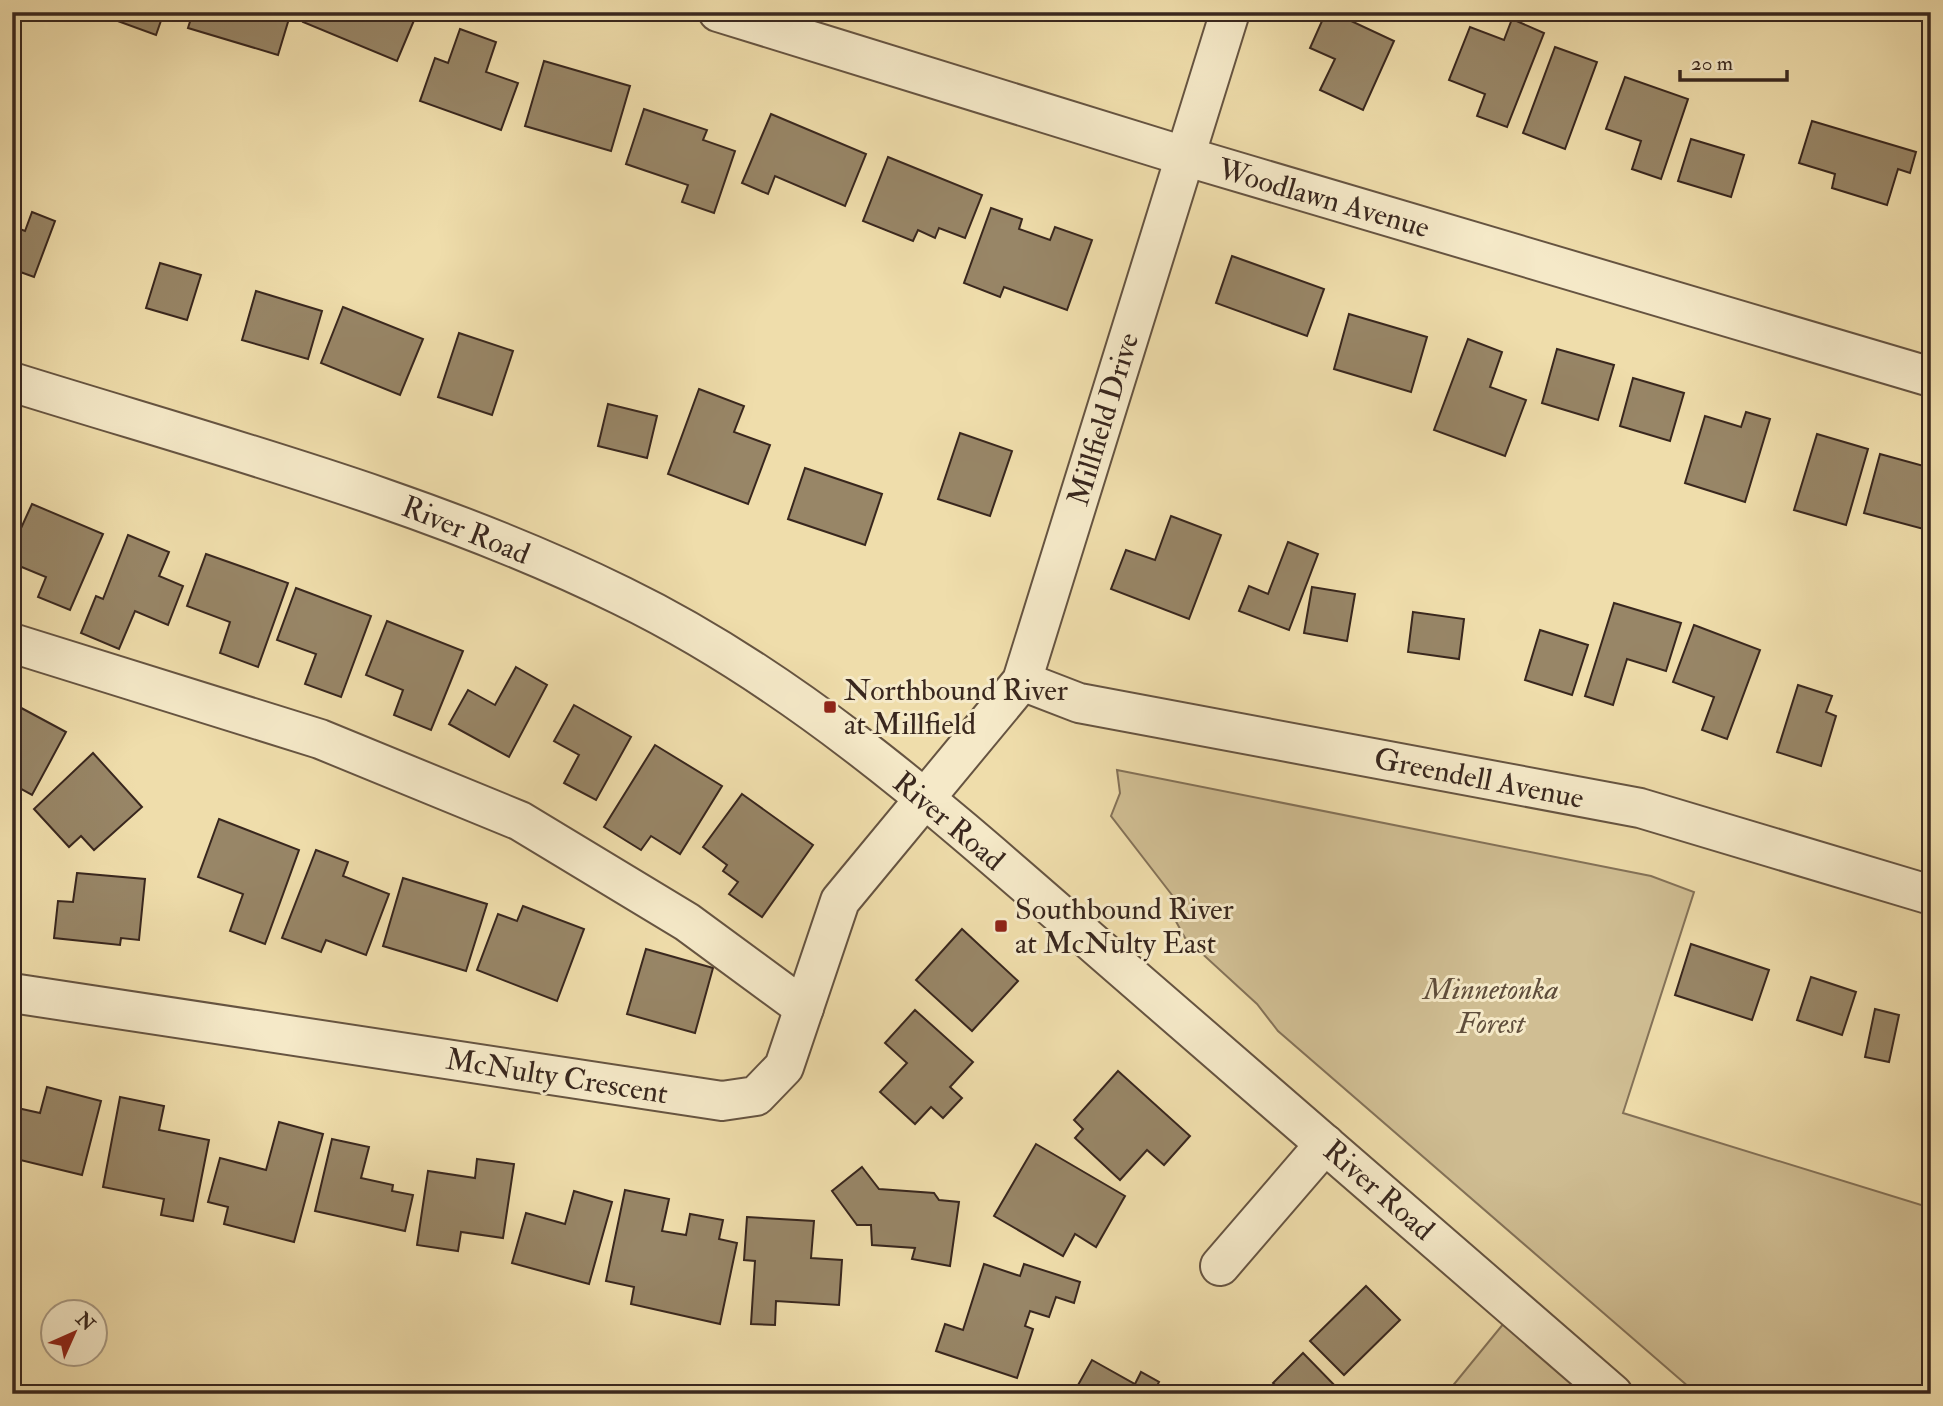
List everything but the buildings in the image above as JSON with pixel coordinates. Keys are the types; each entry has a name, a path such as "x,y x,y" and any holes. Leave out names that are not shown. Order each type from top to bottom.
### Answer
{"street":[{"name":"Woodlawn Avenue","path":"718,12 1184,156 1931,377"},
{"name":"Millfield Drive","path":"926,799 1022,681 1230,12"},
{"name":"River Road","path":"12,382 381,497 503,544 623,596 768,680 926,799 1613,1394"},
{"path":"12,643 320,739 520,821 687,922 804,1008"},
{"name":"Greendell Avenue","path":"1022,681 1079,703 1640,808 1931,895"},
{"name":"McNulty Crescent","path":"12,993 722,1101 756,1096 784,1067 840,901 926,799"},
{"path":"1220,1266 1325,1144"}],"green space":[{"name":"Minnetonka Forest","path":"1117,770 1651,876 1694,892 1623,1113 1931,1208 1931,1394 1697,1394 1278,1031 1257,1004 1185,938 1173,916 1172,895 1111,816 1120,793"},
{"path":"1504,1323 1586,1394 1446,1394"}],"place":[{"name":"Northbound River at Millfield","path":"830,707"},
{"name":"Southbound River at McNulty East","path":"1001,926"}]}
